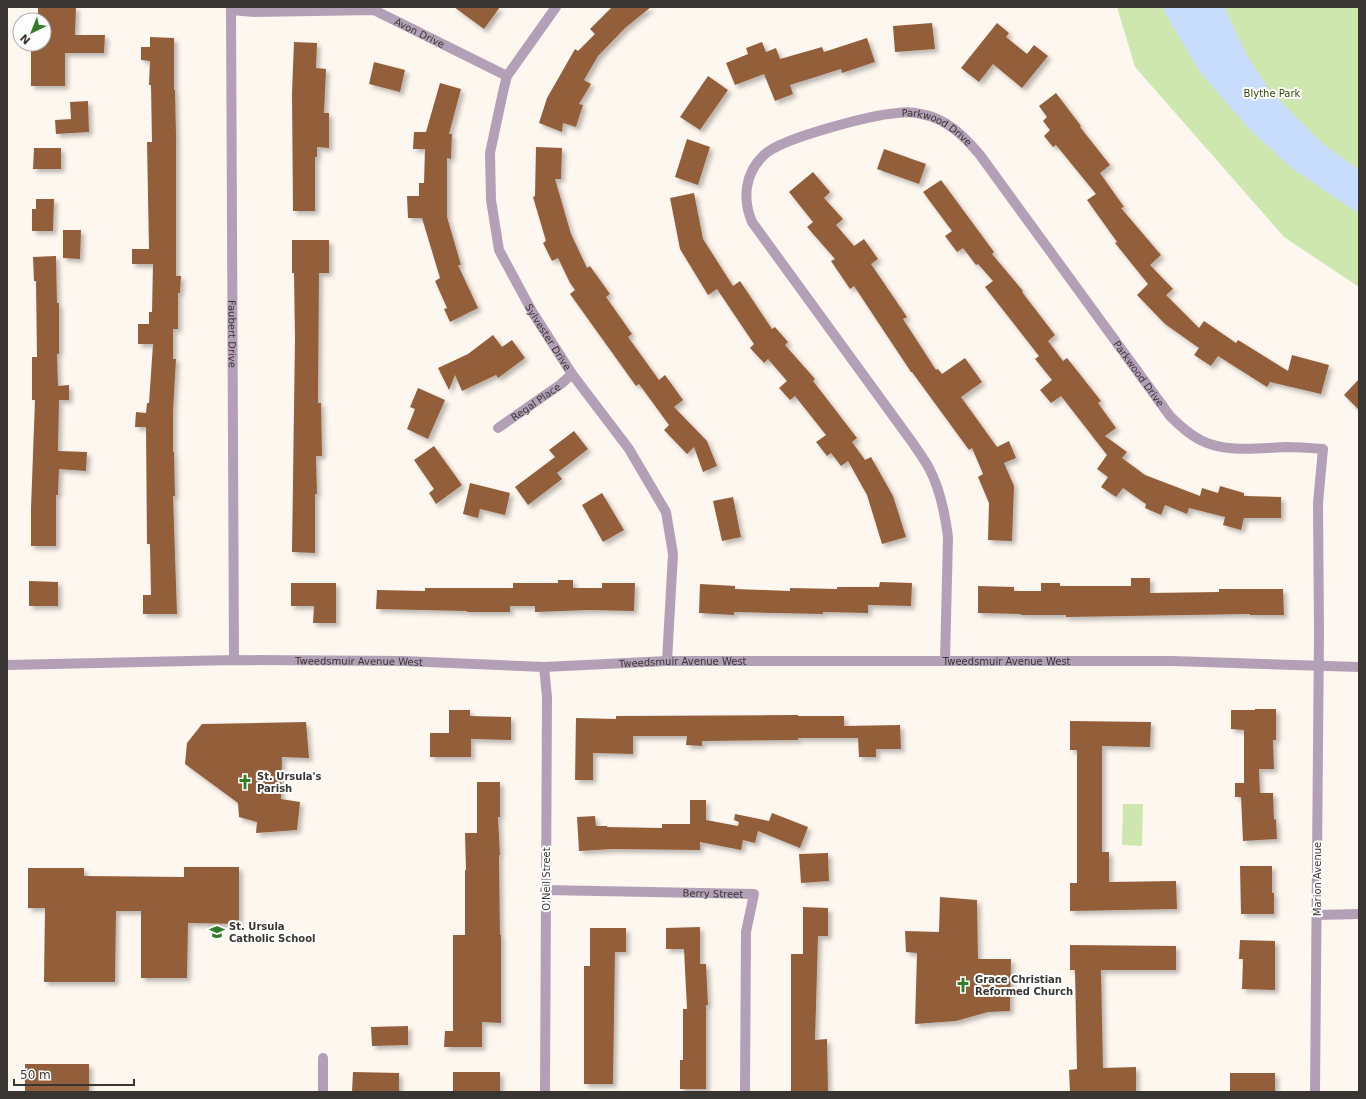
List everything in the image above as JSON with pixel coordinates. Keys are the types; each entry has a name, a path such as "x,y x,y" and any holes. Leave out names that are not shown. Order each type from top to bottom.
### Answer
{"street":[{"name":"Sylvester Drive","path":"556,7 508,76 503,92 490,153 491,200 499,250 533,313 572,374 629,449 666,512 674,554 667,661"},
{"name":"Avon Drive","path":"231,8 254,12 374,10 508,76"},
{"name":"Faubert Drive","path":"231,8 234,660"},
{"name":"Parkwood Drive","path":"946,661 948,537 946,518 940,496 929,469 912,442 752,222 747,211 746,187 757,164 765,154 779,145 802,137 853,122 896,113 922,114 936,118 951,127 970,143 1170,416 1186,431 1209,444 1220,447 1264,449 1288,447 1323,449 1318,503 1319,667"},
{"name":"Regal Place","path":"498,428 561,384 572,374"},
{"name":"Tweedsmuir Avenue West","path":"7,665 234,660 404,661 544,667 667,661 1172,661 1319,667 1359,667"},
{"name":"O'Neil Street","path":"544,667 546,697 545,1092"},
{"name":"Marion Avenue","path":"1315,1092 1319,667"},
{"name":"Berry Street","path":"546,890 754,894 746,932 745,1092"},
{"path":"1317,915 1359,914"},
{"path":"323,1058 323,1092"}],"green space":[{"name":"Blythe Park","path":"1117,7 1359,7 1359,287 1284,237 1135,67"},
{"path":"1123,804 1143,804 1142,846 1122,845"}],"water":[{"path":"1163,7 1224,7 1248,58 1271,92 1323,144 1359,170 1359,214 1293,169 1251,131 1200,72 1165,13"}],"building":[{"path":"38,7 76,7 75,35 105,35 104,53 65,53 65,86 31,86 31,52 52,52 52,12 38,12"},
{"path":"454,7 500,7 484,29"},
{"path":"612,7 651,7 625,28 598,56 584,80 591,84 579,104 583,105 576,127 563,123 562,132 539,123 547,98 575,49 578,51 595,34 590,29"},
{"path":"932,23 935,49 895,52 893,26"},
{"path":"997,23 1009,33 1006,37 1027,54 1034,45 1048,56 1022,88 993,64 979,82 961,68"},
{"path":"150,37 174,38 176,276 181,276 180,293 178,293 178,329 173,329 173,359 176,359 173,412 175,496 173,496 177,614 143,614 143,595 151,595 150,544 147,544 146,427 135,427 136,412 146,413 147,403 149,403 153,344 138,344 138,324 149,324 149,312 152,312 153,264 132,264 132,249 149,249 147,142 152,142 151,85 149,85 150,61 141,60 141,47 150,47"},
{"path":"867,38 875,62 842,73 841,69 790,85 793,94 775,101 764,74 735,85 726,63 748,54 746,48 762,42 766,52 776,48 780,59 822,47 824,52"},
{"path":"294,42 317,43 316,68 326,69 324,113 329,113 329,148 317,147 317,157 315,157 315,211 293,211 292,93"},
{"path":"374,62 405,70 400,92 369,84"},
{"path":"708,76 728,90 700,130 680,117"},
{"path":"440,83 461,89 449,134 452,134 451,159 447,158 447,217 461,265 458,265 478,308 450,322 444,309 447,308 435,281 440,278 422,218 408,218 407,196 419,196 419,183 424,183 425,149 413,149 414,132 426,132"},
{"path":"1056,93 1081,126 1080,127 1110,165 1100,173 1124,207 1121,208 1161,255 1150,265 1173,289 1166,295 1199,328 1204,321 1236,343 1238,340 1288,371 1292,355 1329,365 1321,394 1270,382 1267,387 1218,356 1211,366 1194,355 1199,348 1165,324 1137,295 1148,284 1115,243 1117,242 1087,200 1096,194 1056,145 1053,147 1044,136 1050,130 1043,121 1047,117 1039,106"},
{"path":"88,101 89,132 56,134 55,120 71,119 70,102"},
{"path":"687,139 710,147 698,185 675,177"},
{"path":"536,147 562,148 561,179 555,179 571,234 587,268 590,266 610,294 606,297 632,334 628,337 659,380 665,375 683,400 674,407 707,441 717,466 703,472 694,447 687,454 664,430 669,425 639,384 636,386 570,294 575,290 558,258 552,261 543,243 546,241 533,197 535,196"},
{"path":"34,148 61,148 61,169 33,169"},
{"path":"884,149 926,164 919,184 877,169"},
{"path":"813,172 830,192 824,198 843,219 836,225 854,246 864,239 878,259 871,264 907,317 903,319 936,370 938,369 942,374 965,358 982,382 961,397 997,447 1009,441 1016,458 1004,463 1014,486 1012,541 988,540 989,503 978,477 983,474 972,448 969,450 911,372 854,286 850,289 831,261 835,259 807,227 813,222 789,192"},
{"path":"941,180 994,252 992,254 1023,291 1022,292 1055,335 1048,341 1063,361 1067,358 1101,401 1098,403 1116,428 1105,436 1127,452 1122,458 1145,475 1200,496 1202,488 1218,493 1220,486 1244,493 1244,496 1281,497 1281,518 1244,518 1241,530 1223,525 1225,517 1189,508 1187,514 1165,505 1161,515 1145,508 1146,504 1123,488 1116,497 1101,487 1108,477 1097,469 1107,455 1061,396 1051,403 1040,390 1052,380 1035,359 1039,356 985,287 993,281 978,264 976,265 963,248 957,252 945,236 952,231 923,192"},
{"path":"694,193 703,239 733,286 740,281 772,329 775,327 788,342 785,345 815,379 813,381 857,438 852,442 865,460 871,457 893,496 906,537 882,544 867,495 848,461 841,466 831,453 827,456 816,442 826,435 795,396 790,400 779,388 787,381 768,359 764,363 750,348 754,344 717,289 708,295 680,249 670,198"},
{"path":"36,199 54,199 53,231 32,231 32,209 36,209"},
{"path":"63,230 81,230 80,259 63,258"},
{"path":"292,240 329,240 329,273 319,273 318,403 321,403 322,456 316,456 317,494 315,494 315,553 292,552 295,338"},
{"path":"56,256 57,303 59,303 59,354 57,354 58,386 69,385 69,400 59,400 58,451 87,452 86,471 59,469 58,495 56,495 56,546 31,546 35,400 32,400 32,357 37,357 36,281 34,281 33,257"},
{"path":"493,335 502,347 512,340 525,358 498,378 496,375 462,391 455,375 449,390 438,368 468,354"},
{"path":"1359,379 1359,410 1344,395"},
{"path":"418,388 445,400 428,439 407,429 415,409 410,407"},
{"path":"574,431 588,449 557,473 562,479 528,505 515,487 555,457 549,450"},
{"path":"434,446 462,485 436,504 429,493 434,489 414,460"},
{"path":"470,483 510,493 505,515 480,509 478,518 463,514"},
{"path":"602,493 624,530 603,542 582,505"},
{"path":"733,497 741,537 722,541 713,501"},
{"path":"1131,578 1150,578 1150,593 1219,592 1219,589 1283,589 1284,615 1250,614 1066,617 1066,615 978,613 978,586 1014,587 1014,591 1041,591 1041,583 1060,583 1060,586 1131,586"},
{"path":"558,580 573,580 573,588 602,588 602,583 635,583 634,611 589,610 535,612 535,606 510,606 510,612 376,609 377,590 425,591 425,588 513,588 513,583 558,583"},
{"path":"29,581 58,582 58,606 29,606"},
{"path":"880,582 912,583 911,606 868,605 868,613 823,612 823,614 734,612 734,615 699,613 700,584 735,586 735,589 790,591 790,588 837,589 837,587 879,587"},
{"path":"291,583 336,583 336,623 313,623 314,606 291,606"},
{"path":"1276,709 1276,740 1273,740 1274,769 1259,769 1260,793 1273,793 1274,820 1276,819 1277,839 1243,841 1241,797 1235,797 1235,783 1244,783 1244,730 1231,729 1231,710"},
{"path":"449,710 470,710 470,716 511,717 511,740 471,739 471,757 430,757 430,733 449,733"},
{"path":"616,716 844,716 844,726 900,725 901,749 876,749 876,757 859,757 858,738 702,741 702,746 686,745 687,736 633,736 633,754 593,753 593,780 575,780 576,718 616,719"},
{"path":"1070,721 1151,722 1150,747 1102,746 1102,852 1109,852 1109,882 1176,881 1177,909 1070,911 1070,883 1077,883 1077,750 1070,750"},
{"name":"St. Ursula's Parish","path":"306,722 309,758 282,757 281,799 300,802 297,830 256,833 257,822 239,817 238,803 185,764 187,743 202,724"},
{"path":"477,782 500,782 500,817 498,817 500,855 501,1023 482,1022 482,1047 444,1047 445,1031 453,1031 453,935 465,935 465,833 477,833"},
{"path":"690,800 706,800 706,820 738,826 739,822 734,820 735,814 769,821 772,813 808,827 800,848 758,831 755,843 743,840 741,850 700,842 700,850 612,849 579,851 577,817 595,816 596,826 607,827 662,828 662,824 690,824"},
{"path":"828,853 829,881 801,883 799,854"},
{"path":"1240,866 1272,866 1274,914 1241,914"},
{"path":"184,867 239,867 239,924 188,923 187,978 141,978 141,911 116,911 115,982 44,982 45,908 28,908 28,868 84,868 84,876 184,877"},
{"name":"Grace Christian Reformed Church","path":"940,897 977,900 978,959 1011,959 1010,1011 988,1012 956,1021 915,1024 917,953 906,952 905,931 939,932"},
{"path":"803,907 828,908 828,936 818,936 815,1040 827,1039 828,1092 791,1092 791,954 803,954"},
{"path":"700,927 700,964 706,964 708,1005 706,1005 706,1089 680,1089 680,1060 683,1060 683,1009 687,1009 684,949 666,949 666,928"},
{"path":"590,928 626,928 626,952 615,952 613,1084 584,1084 584,966 590,966"},
{"path":"1240,940 1275,941 1275,990 1242,989 1243,959 1239,959"},
{"path":"1070,945 1176,946 1176,970 1101,970 1103,1068 1136,1067 1136,1092 1070,1092 1069,1070 1077,1069 1075,970 1070,970"},
{"path":"408,1026 408,1045 372,1046 371,1027"},
{"path":"25,1064 89,1064 89,1092 25,1092"},
{"path":"353,1072 399,1073 399,1092 352,1092"},
{"path":"453,1072 500,1072 500,1092 453,1092"},
{"path":"1230,1073 1275,1073 1275,1092 1230,1091"}],"place":[{"name":"St. Ursula's Parish","path":"245,782"},
{"name":"St. Ursula Catholic School","path":"217,932"},
{"name":"Grace Christian Reformed Church","path":"963,985"}]}
